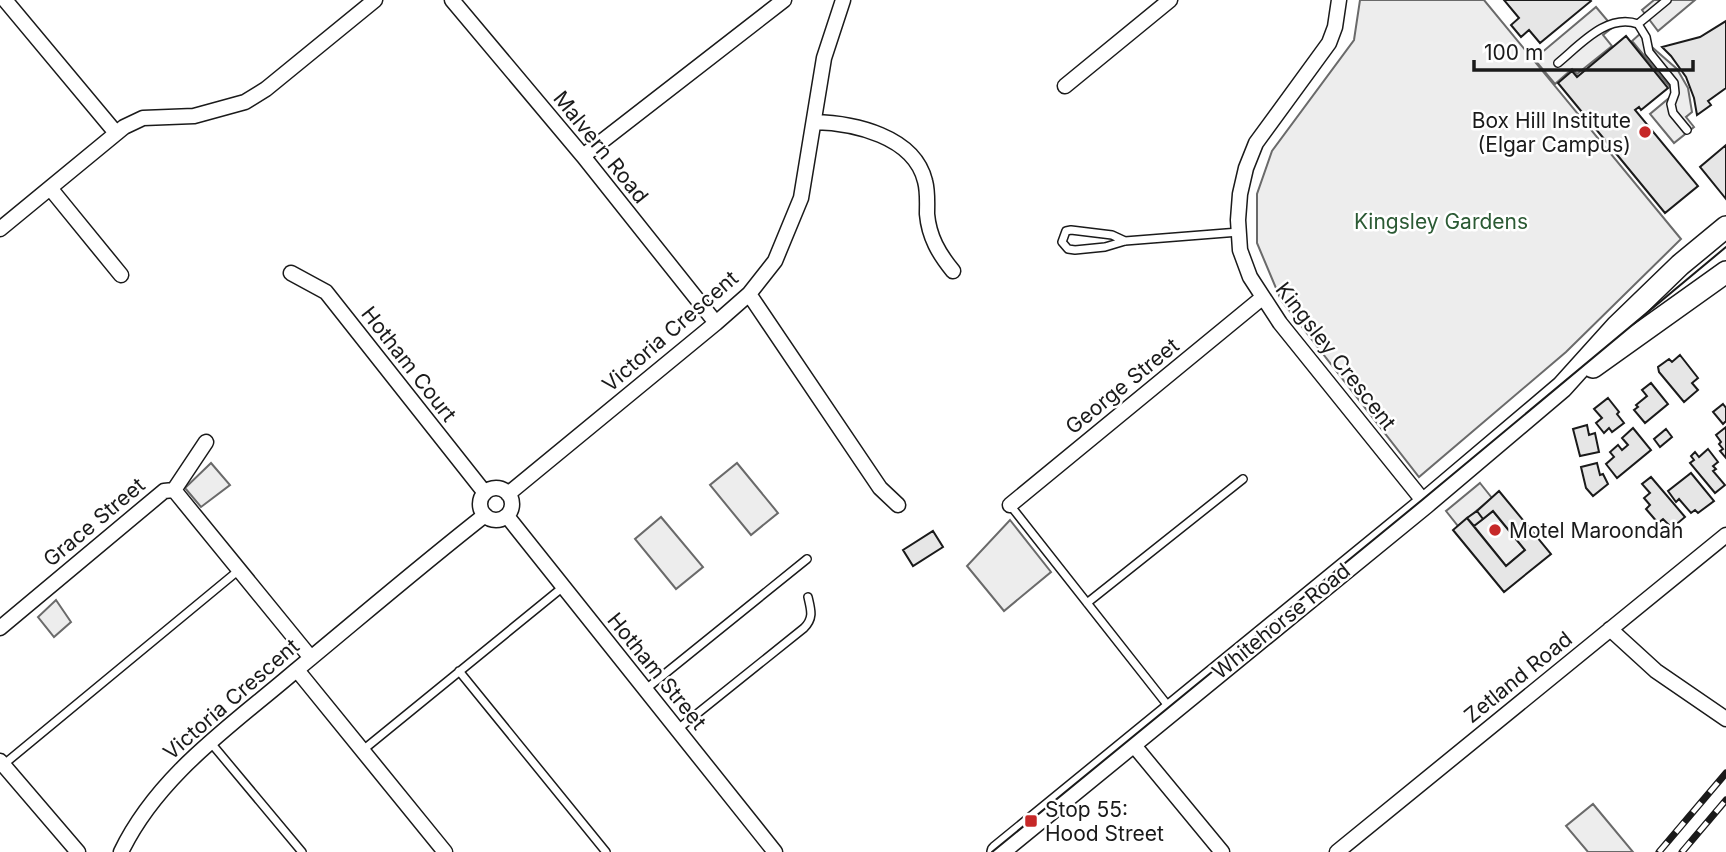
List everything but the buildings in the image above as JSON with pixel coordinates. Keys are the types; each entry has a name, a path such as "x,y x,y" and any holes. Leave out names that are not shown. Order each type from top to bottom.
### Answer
{"main road":[{"name":"Whitehorse Road","path":"1562,387 1680,265 1726,227"},
{"name":"Whitehorse Road","path":"998,852 1425,503 1562,387 1726,272"}],"street":[{"path":"5,0 116,133"},
{"path":"0,229 116,133 143,118 194,116 245,102 266,89 375,0"},
{"name":"Malvern Road","path":"452,0 583,156 716,323"},
{"path":"583,156 784,0"},
{"name":"Victoria Crescent","path":"508,494 716,323 749,294 775,261 801,198 824,58 843,0"},
{"path":"1065,86 1170,0"},
{"name":"Kingsley Crescent","path":"1339,0 1335,27 1329,43 1256,143 1246,168 1240,194 1240,250 1262,298 1294,342 1425,503"},
{"path":"814,122 850,124 895,143 910,156 923,174 926,185 928,227 931,236 953,271"},
{"path":"50,188 121,275"},
{"name":"Hotham Court","path":"291,273 326,292 485,493"},
{"path":"749,294 880,488 898,505"},
{"name":"George Street","path":"1010,505 1262,298"},
{"name":"Grace Street","path":"0,628 164,491 174,490 206,442"},
{"path":"496,488 508,494 512,505 506,516 495,520 485,515 480,504 485,493 496,488"},
{"path":"174,490 311,658"},
{"name":"Victoria Crescent","path":"121,852 147,809 174,775 210,742 485,515"},
{"name":"Hotham Street","path":"506,516 775,852"},
{"name":"Zetland Road","path":"1337,852 1726,535"},
{"path":"1610,629 1656,671 1726,719"},
{"path":"297,670 445,852"},
{"path":"1132,743 1222,852"},
{"path":"1,764 78,852"}],"lane":[{"path":"1638,24 1667,0"},
{"path":"1558,62 1603,27 1614,22 1638,24 1646,37 1648,52 1674,83 1675,93 1671,104 1674,113 1687,130"},
{"path":"1125,240 1112,235 1071,230 1066,231 1062,242 1068,249 1074,250 1105,247 1125,240 1239,232"},
{"path":"1087,603 1243,479"},
{"path":"1010,505 1172,710"},
{"path":"645,690 807,559"},
{"path":"1,764 239,569"},
{"path":"362,750 563,587"},
{"path":"677,730 809,623 812,615 808,597"},
{"path":"459,671 606,852"},
{"path":"210,742 302,852"}],"shaded area":[{"name":"Kingsley Gardens","path":"1360,0 1484,0 1681,239 1566,352 1419,477 1281,300 1257,243 1257,194 1272,151 1354,40"},
{"path":"1654,0 1695,0 1658,31 1642,10"},
{"path":"1596,7 1613,27 1603,35 1612,46 1577,74 1572,69 1555,84 1534,59"},
{"path":"1641,33 1653,48 1677,69 1688,88 1692,112 1686,117 1694,127 1674,143 1650,114 1675,93 1632,41"},
{"path":"211,463 230,485 201,507 185,488"},
{"path":"737,463 778,513 751,535 710,485"},
{"path":"1480,483 1492,498 1458,526 1446,511"},
{"path":"1493,511 1525,550 1506,566 1474,526"},
{"path":"661,517 703,567 676,589 635,539"},
{"path":"1010,520 1051,572 1004,611 967,566"},
{"path":"56,600 71,622 54,637 38,617"},
{"path":"1593,804 1633,852 1588,852 1566,826"}],"tram line":[{"path":"992,852 1726,247"}],"railway":[{"path":"1659,852 1726,773"},
{"path":"1682,852 1726,800"}],"place":[{"name":"Box Hill Institute (Elgar Campus)","path":"1645,132"},
{"name":"Motel Maroondah","path":"1495,530"},
{"name":"Stop 55: Hood Street","path":"1031,821"}]}
